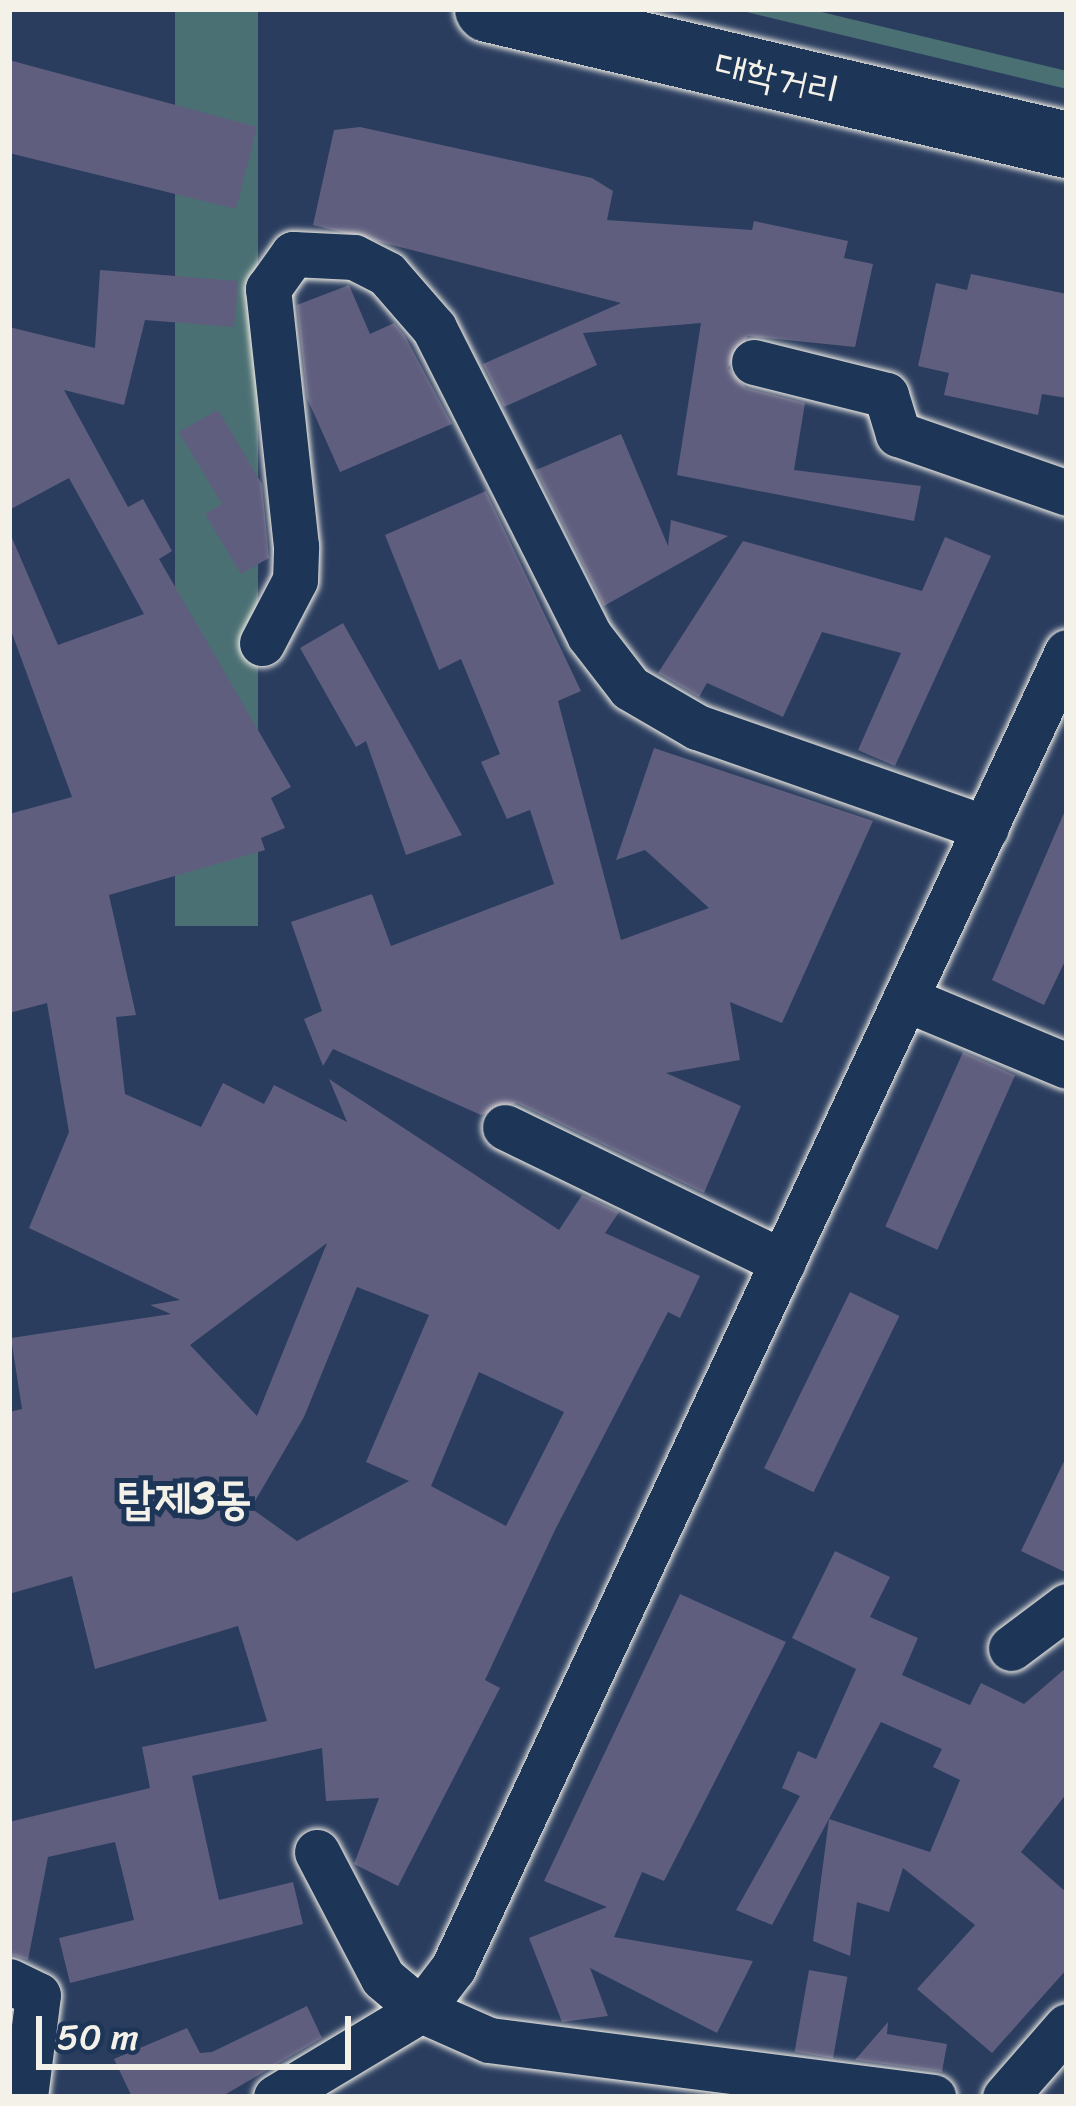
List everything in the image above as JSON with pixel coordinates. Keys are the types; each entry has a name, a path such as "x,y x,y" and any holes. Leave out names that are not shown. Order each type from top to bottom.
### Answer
{"main road":[{"name":"대학거리","path":"488,9 1067,145"}],"street":[{"path":"262,644 295,580 296,546 268,289 292,254 354,257 387,274 434,328 589,635 630,688 697,727 986,828"},
{"path":"754,362 886,395 898,434 1067,493"},
{"path":"277,2097 421,2010 453,1968 1067,652"},
{"path":"906,999 1067,1066"},
{"path":"505,1127 783,1262"},
{"path":"1011,1648 1067,1606"},
{"path":"316,1852 383,1978 421,2010 489,2040 630,2077 933,2097"},
{"path":"9,1982 38,1995 25,2097"},
{"path":"1005,2097 1067,2026"}],"green space":[{"path":"175,9 258,9 258,926 175,926"},
{"path":"734,9 809,9 1067,71 1067,89"}],"building":[{"path":"9,60 257,127 236,209 9,153"},
{"path":"360,127 592,178 613,191 607,220 752,230 754,221 848,241 844,258 873,264 855,347 748,336 728,368 746,388 805,403 794,470 921,486 914,521 677,475 701,323 583,333 597,365 504,407 483,364 621,303 313,225 334,130"},
{"path":"100,270 238,281 234,327 145,320 124,405 64,390 128,507 143,499 172,551 159,559 291,787 271,798 285,828 261,838 265,850 109,895 136,1015 116,1017 125,1094 201,1127 223,1083 264,1104 274,1085 347,1122 329,1079 559,1230 582,1195 619,1212 605,1233 700,1276 680,1318 668,1312 555,1530 485,1680 500,1688 398,1886 354,1864 379,1798 326,1801 322,1748 192,1776 219,1900 293,1882 303,1924 70,1983 59,1938 134,1920 115,1842 48,1857 28,1960 9,1954 9,1822 150,1788 142,1747 267,1721 238,1626 95,1669 72,1576 9,1594 9,1412 22,1409 11,1338 171,1314 150,1305 180,1300 29,1228 69,1132 47,1003 9,1013 9,814 72,797 9,625 9,531 58,645 144,614 69,478 9,510 9,327 95,348","holes":["327,1243 257,1416 190,1345","357,1287 429,1315 366,1462 409,1481 297,1541 251,1508 304,1417","479,1372 564,1412 506,1526 431,1486"]},
{"path":"971,274 1067,294 1067,398 1042,394 1038,415 944,395 949,373 918,366 936,283 967,290"},
{"path":"349,285 370,334 394,323 405,336 452,424 340,472 307,398 297,305"},
{"path":"218,410 262,484 269,558 241,574 205,514 222,504 179,432"},
{"path":"621,434 668,546 671,520 728,536 604,606 536,470"},
{"path":"486,491 581,691 558,701 621,940 709,908 645,850 616,860 654,748 873,821 782,1023 730,1002 740,1060 666,1073 741,1106 704,1193 517,1103 481,1115 333,1049 323,1066 304,1019 322,1011 291,922 372,894 391,946 554,884 530,810 507,819 481,762 500,754 461,659 439,670 385,535"},
{"path":"945,537 991,556 895,766 858,750 901,653 822,632 783,717 707,683 699,697 658,673 743,541 922,591"},
{"path":"343,623 462,835 406,855 366,741 356,747 300,648"},
{"path":"1067,806 1067,957 1044,1005 992,980"},
{"path":"963,1052 1015,1075 937,1250 885,1226"},
{"path":"850,1292 899,1316 814,1492 764,1468"},
{"path":"1067,1455 1067,1573 1021,1551"},
{"path":"835,1551 890,1577 870,1617 918,1638 902,1675 970,1705 981,1683 1024,1704 1067,1667 1067,1793 1021,1852 1067,1893 1067,1969 992,2053 917,1989 975,1925 903,1868 889,1912 857,1902 850,1956 813,1941 829,1819 930,1852 960,1780 933,1767 942,1749 881,1722 772,1925 736,1910 800,1796 782,1788 798,1751 816,1759 856,1669 792,1638"},
{"path":"680,1594 786,1642 664,1881 642,1872 614,1937 753,1961 717,2033 590,1968 608,2016 562,2022 529,1938 607,1907 544,1881"},
{"path":"809,1970 847,1977 833,2059 795,2052"},
{"path":"307,2006 322,2038 221,2097 132,2097 114,2059 187,2028 200,2053 212,2052"},
{"path":"888,2022 887,2034 947,2044 942,2072 855,2060"}],"district":[{"name":"탑제3동","path":"185,1499"}]}
